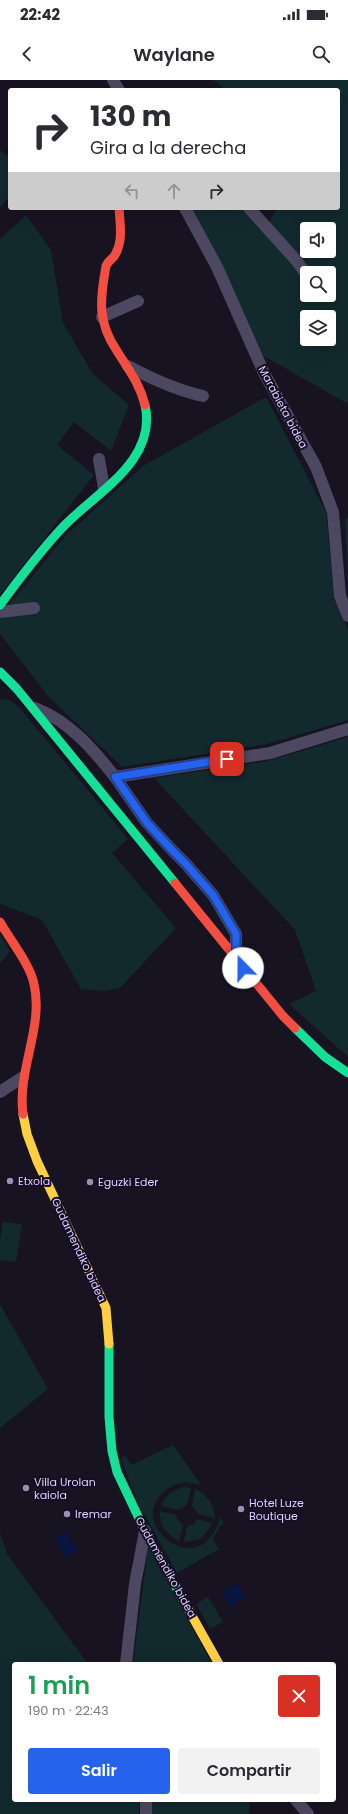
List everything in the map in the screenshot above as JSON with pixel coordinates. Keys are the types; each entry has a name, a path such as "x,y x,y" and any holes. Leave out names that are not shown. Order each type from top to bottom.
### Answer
{"street":[{"path":"0,605 32,561 62,528 104,488 139,451 144,438 148,422 146,404 127,365 108,335 102,317 100,289 107,263 115,256 118,246 120,233 119,210"},
{"name":"Marabieta bidea","path":"186,210 217,267 264,373 316,468 333,512 340,596 348,616"},
{"path":"251,210 300,266"},
{"path":"102,317 138,301"},
{"path":"127,365 147,376 182,391 203,396"},
{"path":"99,459 104,488"},
{"path":"0,612 34,608"},
{"path":"1,675 32,707 283,1016 326,1057 348,1073"},
{"path":"32,707 53,716 68,727 98,756 115,777 147,823 213,895 236,934 236,960"},
{"path":"115,777 270,753 348,729"},
{"name":"Gudamendiko bidea","path":"0,922 30,975 35,990 37,1010 23,1077 22,1105 25,1127 34,1157 106,1308 109,1338 109,1417 112,1451 117,1472 145,1532 219,1662"},
{"path":"0,1092 23,1077"},
{"path":"126,1662 135,1584 145,1532"},
{"path":"146,1802 146,1814"},
{"path":"298,1802 308,1814"}],"green space":[{"path":"213,80 348,80 348,404 262,355 192,210 244,210 258,227 269,222 276,210 340,210 340,88 223,88"},
{"path":"0,150 8,156 8,198 2,206 0,206"},
{"path":"26,215 51,250 63,323 93,374 129,405 111,451 74,422 57,445 94,475 0,595 0,239"},
{"path":"266,397 326,512 334,598 348,630 348,720 268,744 122,767 48,696 0,634 0,616 66,535 143,466"},
{"path":"348,517 348,588 345,518"},
{"path":"0,699 10,700 20,708 128,839 112,853 176,928 120,988 104,991 81,989 42,920 0,904"},
{"path":"348,737 348,1057 289,1004 316,991 295,930 154,778 267,761"},
{"path":"0,934 10,951 0,964"},
{"path":"3,1222 22,1224 16,1262 0,1260 0,1240"},
{"path":"0,1304 48,1389 0,1428"},
{"path":"173,1445 201,1485 192,1483 178,1483 166,1490 155,1503 153,1518 159,1531 170,1542 183,1547 198,1547 211,1537 220,1517 224,1523 220,1526 213,1539 219,1549 177,1573 139,1505 121,1459 124,1456 131,1465"},
{"path":"184,1487 191,1488 187,1505 178,1510 161,1506 170,1493"},
{"path":"195,1489 200,1491 210,1500 215,1518 198,1514 192,1506"},
{"path":"160,1511 176,1515 179,1522 183,1525 179,1541 164,1529"},
{"path":"197,1519 213,1523 201,1539 184,1542 187,1526 194,1524"},
{"path":"0,1532 7,1554 87,1662 12,1662 12,1802 139,1802 139,1814 0,1814"},
{"path":"148,1547 211,1662 133,1662"},
{"path":"208,1597 223,1622 210,1629 196,1604"},
{"path":"150,1802 250,1802 249,1814 151,1814"}],"water":[{"path":"65,1531 78,1550 67,1558 54,1539"},
{"path":"237,1583 246,1597 230,1607 222,1592"}],"traffic: fast":[{"path":"0,605 29,566 61,529 120,475 133,460 142,444 146,425 145,405"},
{"path":"0,672 17,689 175,883"},
{"path":"295,1028 325,1057 348,1073"},
{"path":"109,1344 109,1417 112,1451 117,1472 145,1531 183,1600"}],"traffic: slow":[{"path":"23,1114 27,1134 37,1161 106,1308 109,1344"},
{"path":"183,1600 218,1662"}],"traffic: jam":[{"path":"119,210 120,243 115,255 106,266 102,289 103,320 111,340 137,383 145,405"},
{"path":"175,883 283,1016 295,1028"},
{"path":"0,922 32,976 36,1000 36,1016 26,1065 22,1098 23,1114"}],"place":[{"name":"Etxola","path":"10,1181"},
{"name":"Eguzki Eder","path":"90,1182"},
{"name":"Villa Urolan kaiola","path":"26,1488"},
{"name":"Hotel Luze Boutique","path":"241,1509"},
{"name":"Iremar","path":"67,1514"}],"route":[{"path":"227,759 115,777 147,823 213,895 236,934 236,960 243,968"}]}
